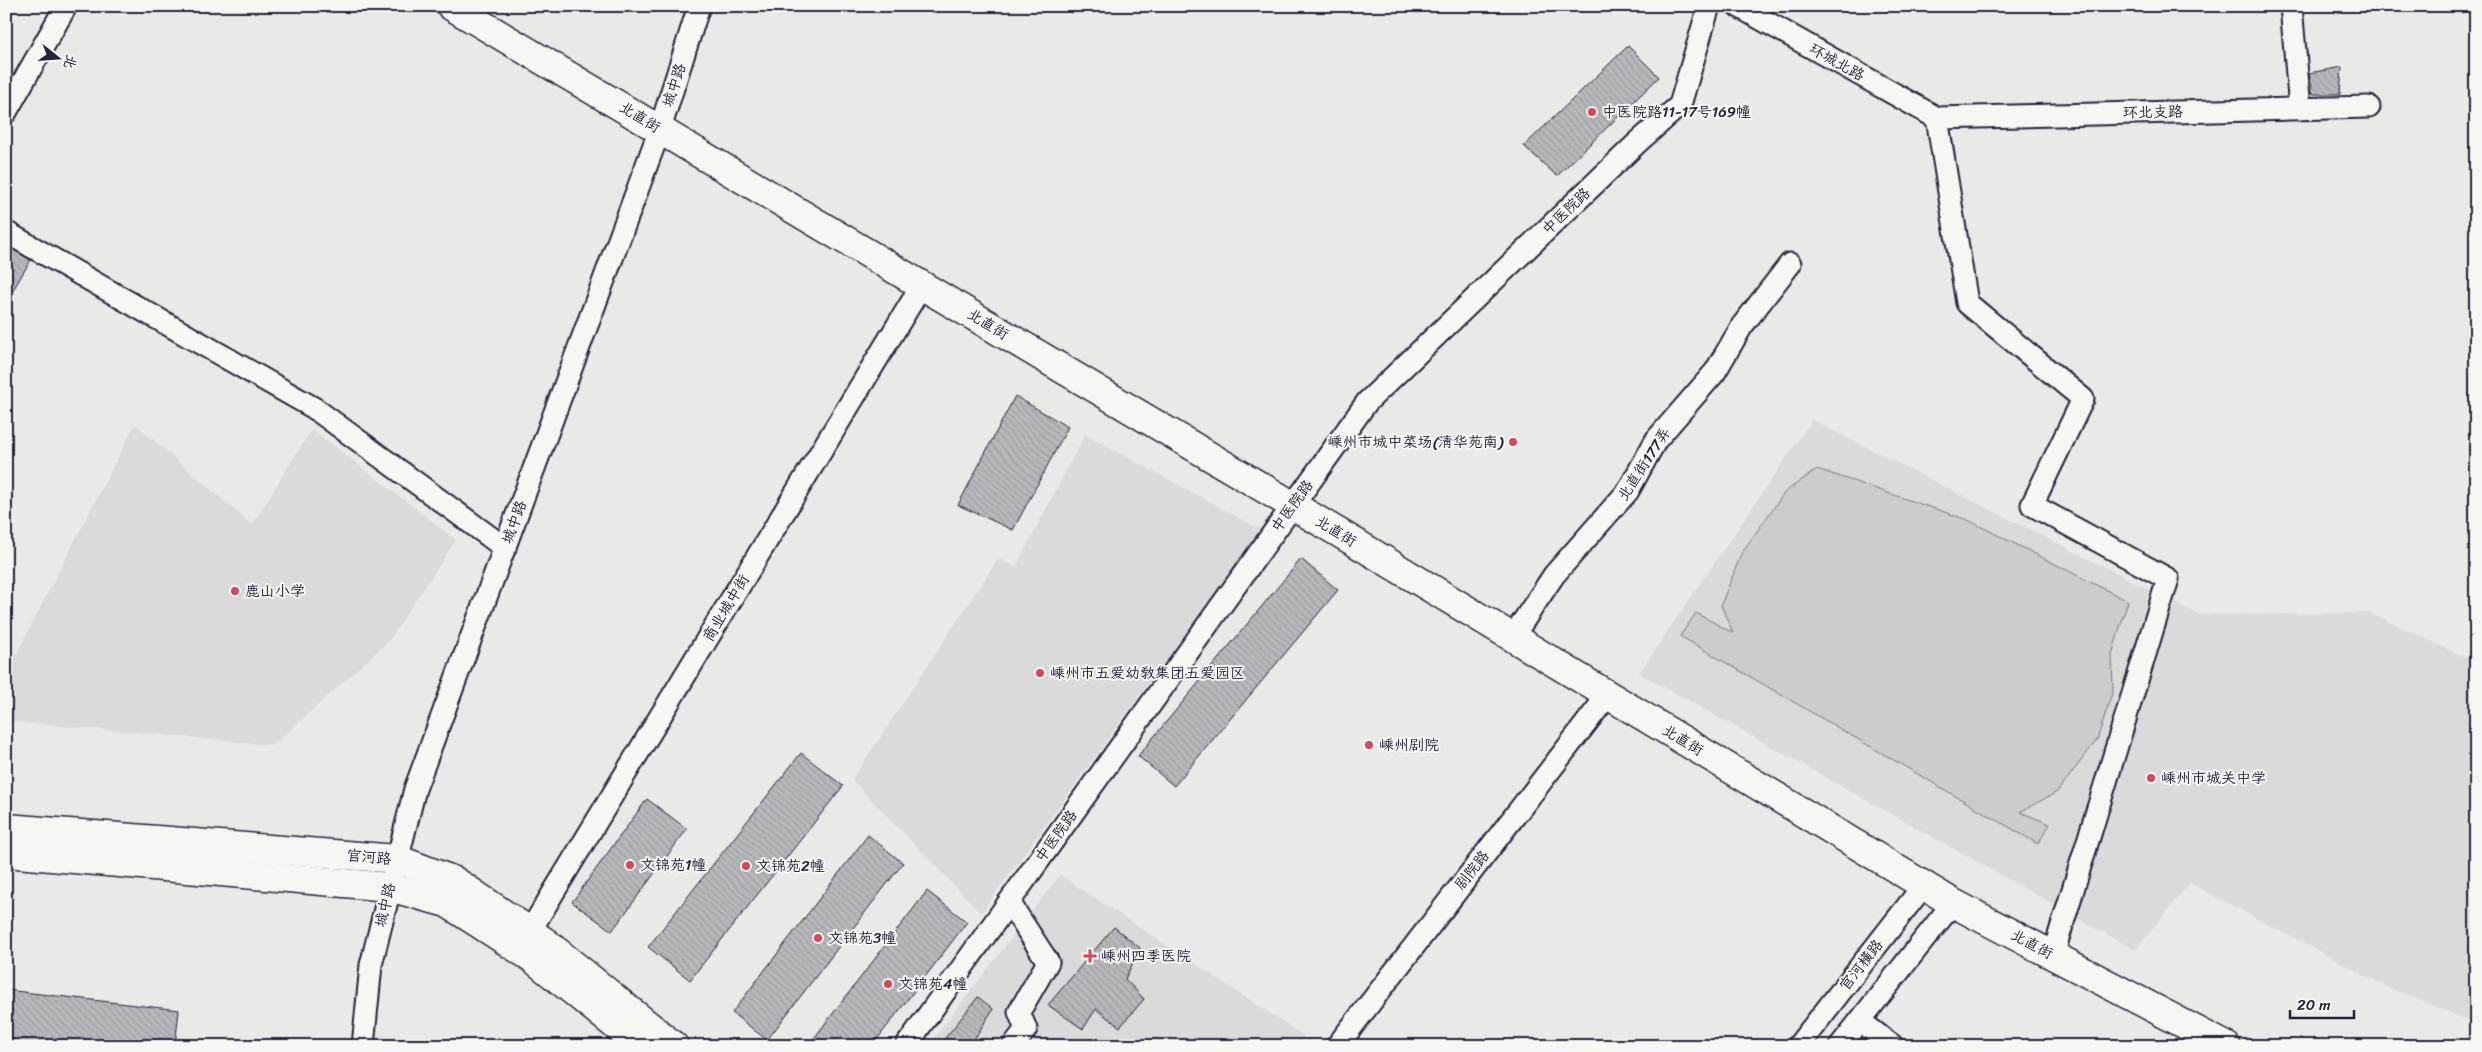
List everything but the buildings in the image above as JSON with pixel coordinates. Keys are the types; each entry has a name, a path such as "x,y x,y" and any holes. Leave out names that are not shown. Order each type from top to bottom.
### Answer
{"main road":[{"name":"北直街","path":"451,6 922,285 1953,903 2052,955 2200,1039 2226,1046"},
{"name":"官河路","path":"6,828 397,859 455,881 530,931 674,1046"},
{"name":"官河路","path":"6,853 389,887 447,903 532,958 641,1046"}],"street":[{"path":"6,112 66,6"},
{"name":"城中路","path":"363,1046 372,964 389,887 415,790 660,129 699,6"},
{"name":"中医院路","path":"906,1046 1367,402 1630,150 1680,105 1709,6"},
{"name":"环城北路","path":"1738,6 1937,118"},
{"path":"2291,6 2300,109"},
{"name":"环北支路","path":"1937,118 2369,107"},
{"path":"1937,118 1967,303 2083,398 2032,505 2168,579 2052,955"},
{"path":"6,232 314,408 505,548"},
{"name":"北直街177弄","path":"1512,638 1554,575 1628,491 1656,440 1715,372 1742,326 1790,264"},
{"name":"商业城中街","path":"530,931 922,285"},
{"name":"剧院路","path":"1337,1046 1608,695"},
{"name":"官河横路","path":"1798,1046 1924,885"},
{"path":"1008,902 1048,962 1019,1012 1026,1029 1013,1046"},
{"path":"1840,1046 1953,903"},
{"path":"1860,1021 1893,1046"}],"shaded area":[{"name":"嵊州市城关中学","path":"1812,420 2200,615 2370,613 2476,662 2476,1023 2387,987 2190,883 2135,950 1639,673"},
{"name":"鹿山小学","path":"135,424 252,525 312,429 456,540 388,642 273,745 6,721 6,674"},
{"name":"嵊州市五爱幼教集团五爱园区","path":"1085,434 1261,530 981,913 852,780 998,559 1016,567"},
{"path":"1817,469 1968,520 2128,601 2112,654 2113,690 2097,740 2057,792 2020,812 2050,824 2038,844 1680,636 1696,613 1733,633 1721,605 1742,552 1785,492"},
{"name":"嵊州四季医院","path":"1060,875 1304,1036 1297,1046 928,1046"}],"place":[{"name":"中医院路11-17号169幢","path":"1592,112"},
{"name":"嵊州市城中菜场(清华苑南)","path":"1513,442"},
{"name":"鹿山小学","path":"235,591"},
{"name":"嵊州市五爱幼教集团五爱园区","path":"1040,673"},
{"name":"嵊州剧院","path":"1369,745"},
{"name":"嵊州市城关中学","path":"2151,778"},
{"name":"文锦苑1幢","path":"630,865"},
{"name":"文锦苑2幢","path":"746,866"},
{"name":"文锦苑3幢","path":"818,938"},
{"name":"嵊州四季医院","path":"1090,956"},
{"name":"文锦苑4幢","path":"888,984"}]}
